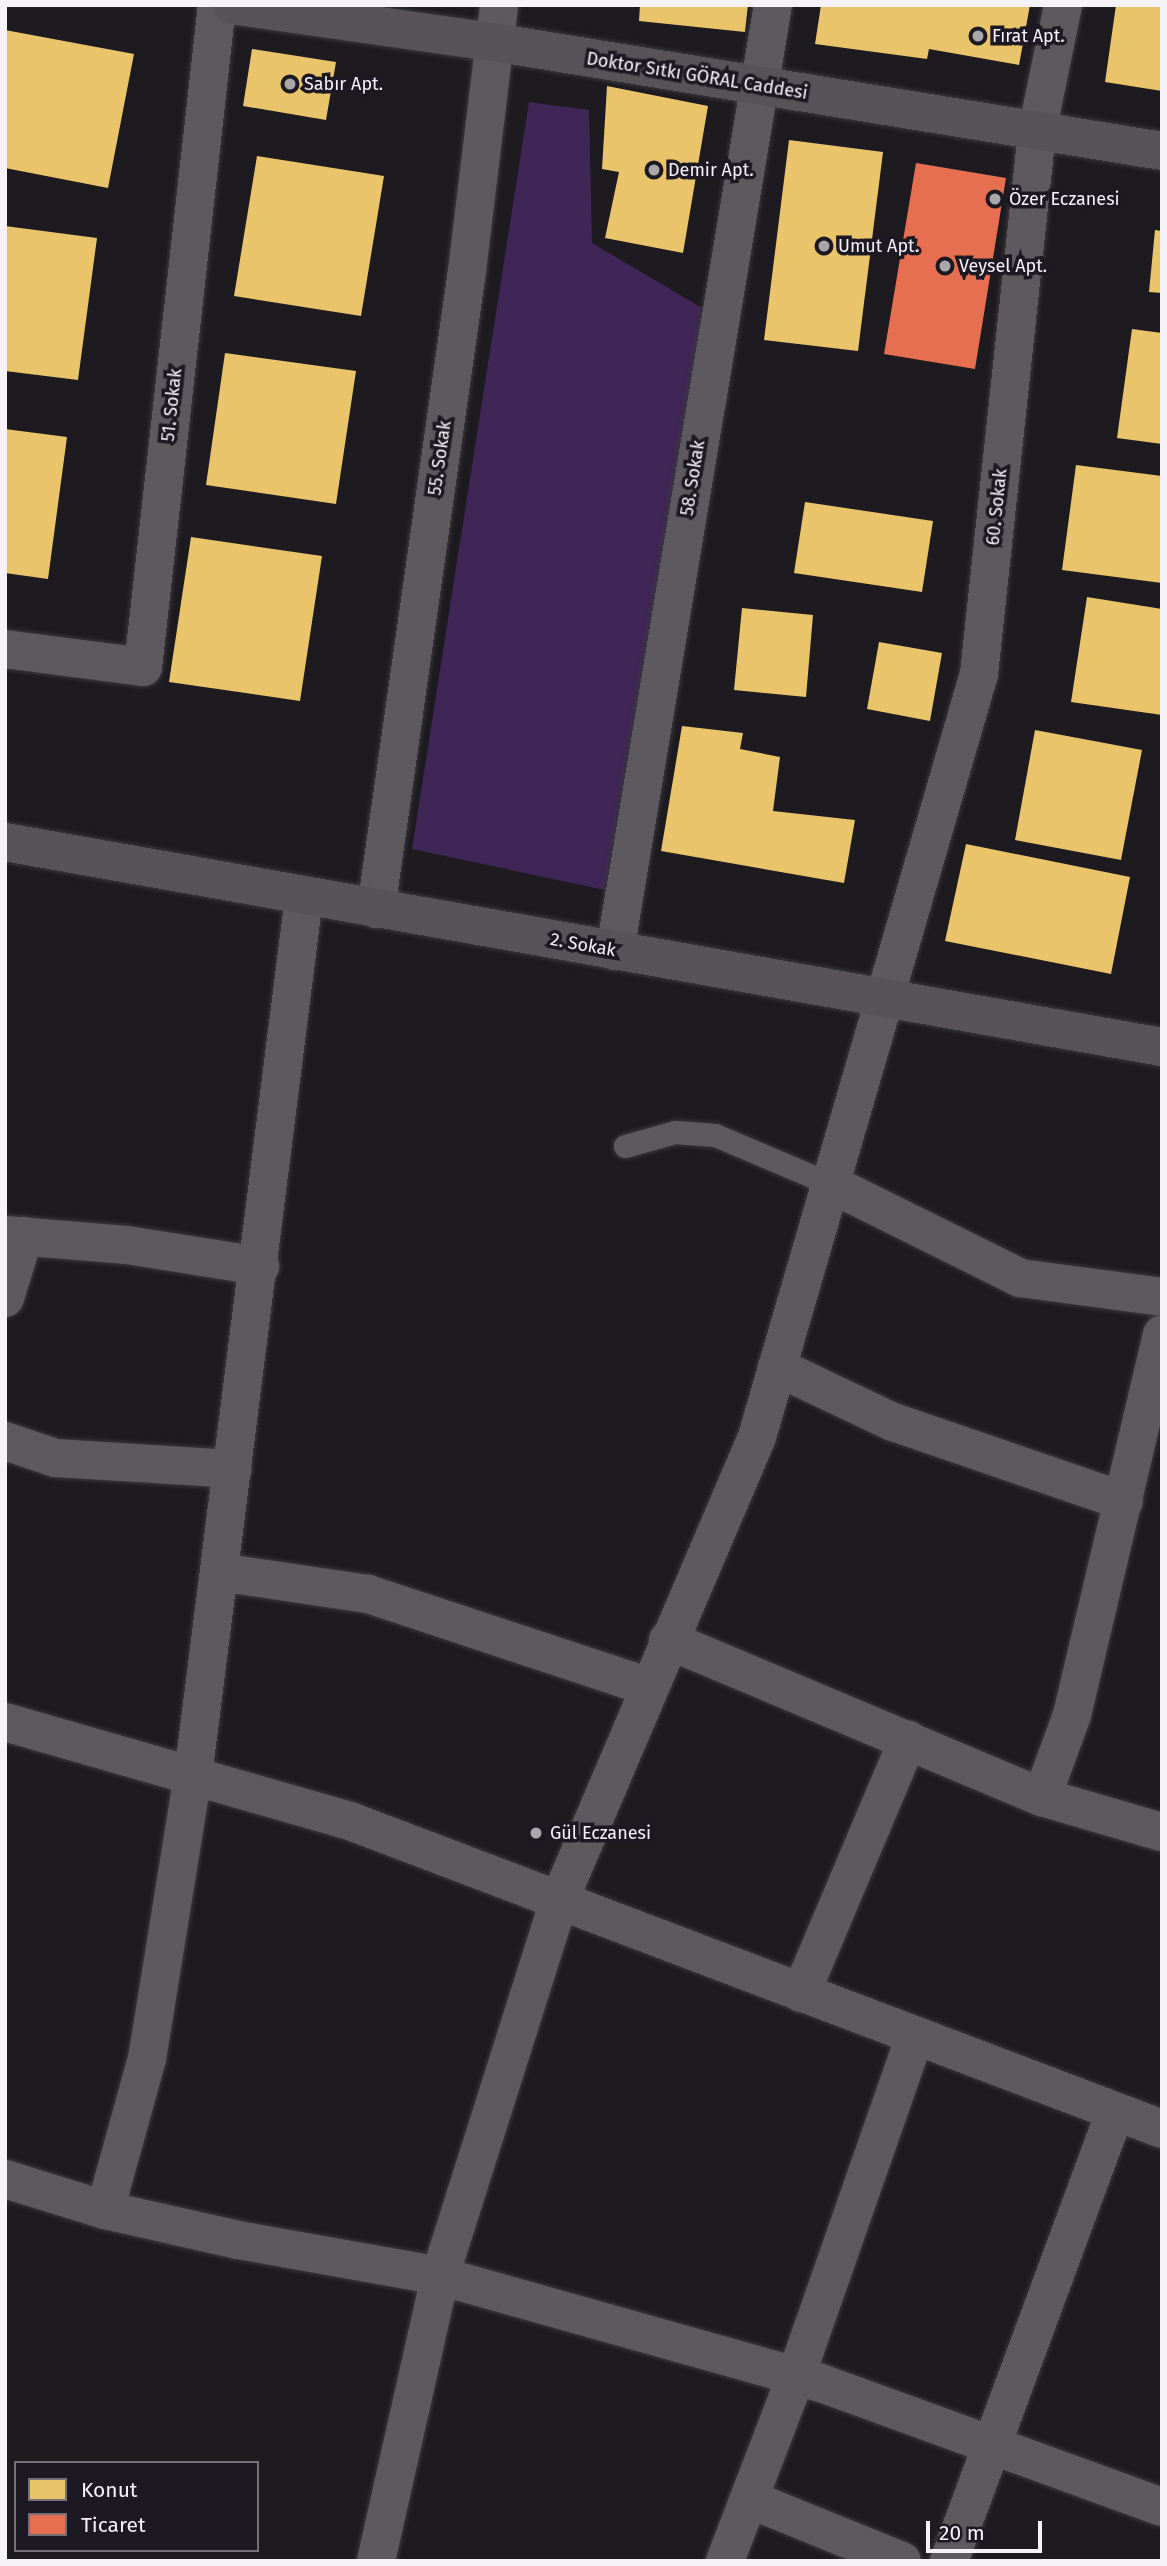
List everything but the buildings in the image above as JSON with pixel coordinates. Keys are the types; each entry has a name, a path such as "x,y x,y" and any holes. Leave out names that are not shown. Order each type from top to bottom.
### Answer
{"street":[{"name":"51. Sokak","path":"5,649 143,667 217,5"},
{"name":"Doktor Sıtkı GÖRAL Caddesi","path":"232,5 493,42 1162,151"},
{"name":"55. Sokak","path":"376,909 467,271 499,5"},
{"name":"58. Sokak","path":"615,951 757,86 773,5"},
{"name":"60. Sokak","path":"376,2561 440,2276 559,1901 668,1640 757,1437 833,1185 881,998 979,674 1037,132 1063,5"},
{"name":"2. Sokak","path":"5,842 1162,1047"},
{"path":"105,2210 147,2059 193,1776 260,1266 304,897"},
{"path":"833,1185 1020,1278 1162,1297"},
{"path":"5,1298 15,1235 127,1245 260,1266"},
{"path":"1042,1797 1072,1715 1139,1483 1162,1334"},
{"path":"777,1367 893,1422 1139,1483"},
{"path":"5,1441 55,1458 233,1469"},
{"path":"219,1572 368,1594 649,1687"},
{"path":"668,1640 1042,1797 1162,1832"},
{"path":"6,1727 193,1776 349,1821 1162,2129"},
{"path":"801,1993 908,1740"},
{"path":"725,2561 796,2376 915,2036"},
{"path":"949,2561 989,2444 1115,2112"},
{"path":"5,2179 105,2210 238,2240 440,2276 796,2376 1162,2507"},
{"path":"748,2499 902,2561"}],"lane":[{"path":"625,1146 676,1132 715,1135 833,1185"}],"shaded area":[{"path":"529,102 589,110 592,243 704,309 605,890 412,849"}],"place":[{"name":"Fırat Apt.","path":"978,36"},
{"name":"Sabır Apt.","path":"290,84"},
{"name":"Demir Apt.","path":"654,170"},
{"name":"Özer Eczanesi","path":"995,199"},
{"name":"Umut Apt.","path":"824,246"},
{"name":"Veysel Apt.","path":"945,266"},
{"name":"Gül Eczanesi","path":"536,1833"}]}
